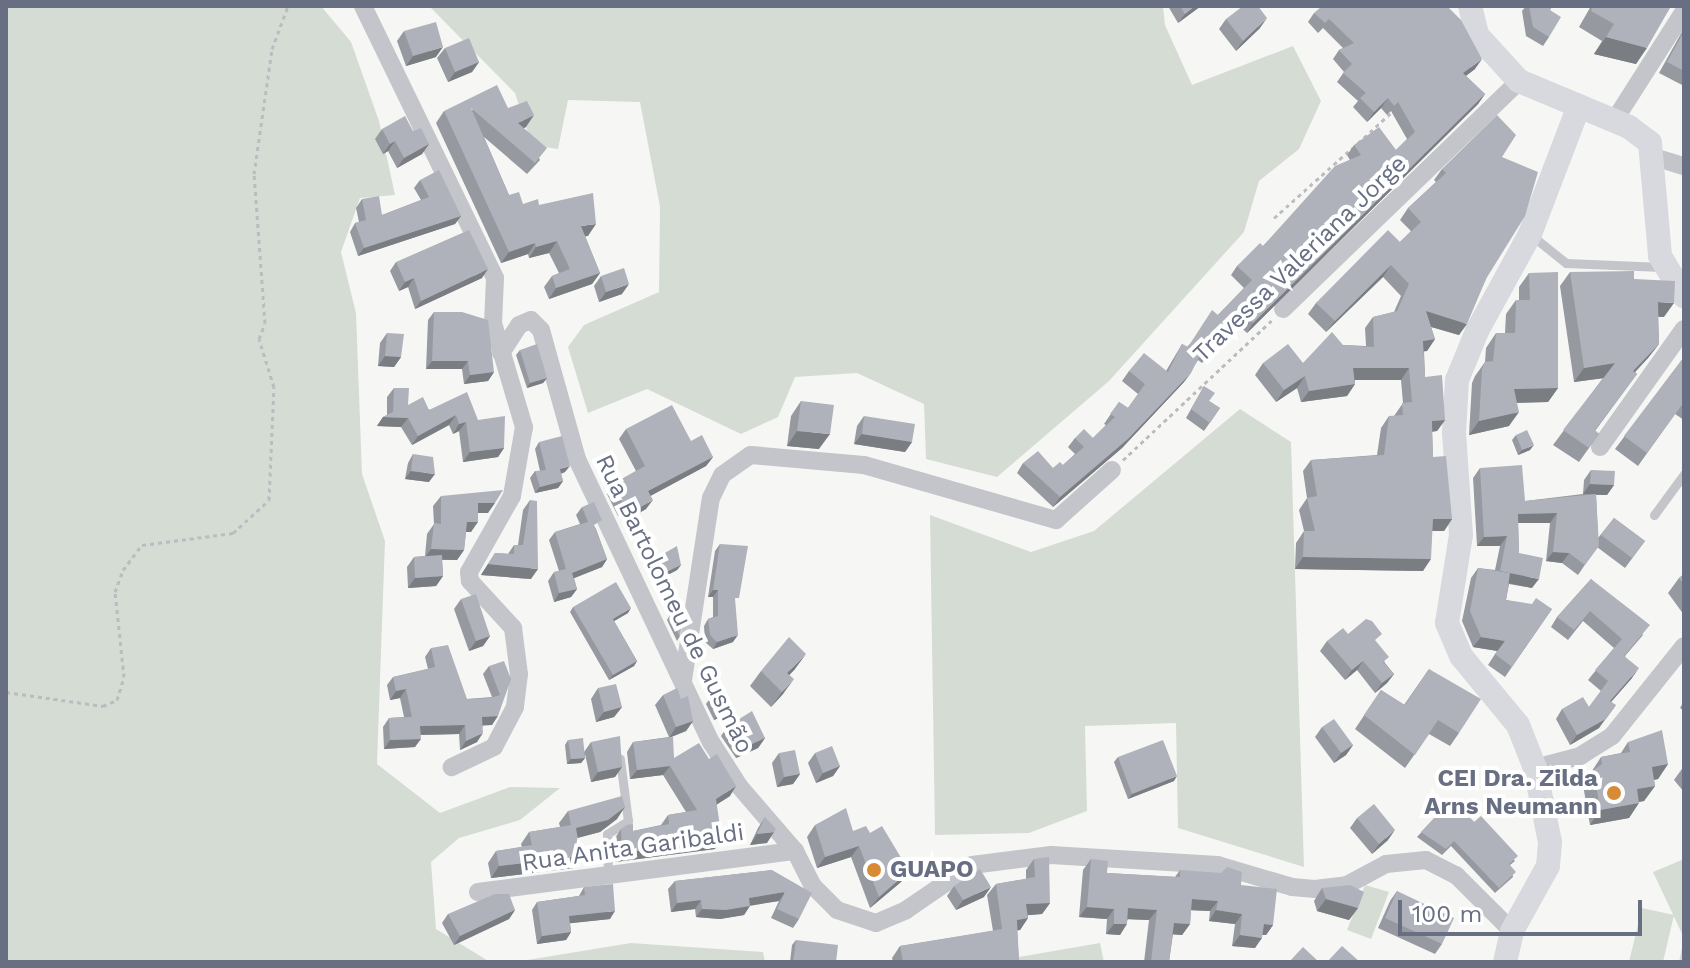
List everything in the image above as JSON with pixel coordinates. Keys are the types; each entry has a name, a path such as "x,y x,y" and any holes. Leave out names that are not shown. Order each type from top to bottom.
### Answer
{"main road":[{"path":"1470,6 1477,35 1519,81 1579,106 1621,111 1646,138 1654,157 1665,268 1684,296"},
{"path":"1505,962 1512,931 1548,866 1546,810 1535,768 1518,725 1461,656 1447,623 1461,535 1454,433 1457,380 1477,331 1530,234 1579,106"}],"street":[{"path":"363,6 495,278 493,323 524,427 520,470 502,517 469,572 470,581 500,608 513,628 519,674 515,707 494,747 452,767"},
{"path":"1621,111 1684,11"},
{"name":"Travessa Valeriana Jorge","path":"1283,309 1519,81"},
{"path":"1654,157 1684,166"},
{"name":"Rua Bartolomeu de Gusmão","path":"501,353 519,325 531,320 541,330 577,459 722,763 795,851 824,900 854,919 876,923 906,910 972,865 1051,855 1218,865 1292,887 1315,889 1347,885 1386,864 1426,860 1456,875 1512,931"},
{"path":"1600,447 1684,329"},
{"path":"683,680 711,498 722,475 751,455 864,465 1056,520 1112,470"},
{"path":"1535,768 1580,756 1612,736 1684,646"},
{"name":"Rua Anita Garibaldi","path":"478,892 795,851"}],"lane":[{"path":"1530,234 1566,263 1665,268"},
{"path":"1654,515 1684,474"},
{"path":"608,876 607,834 628,821 619,751"}],"path":[{"path":"6,692 103,706 117,700 124,677 115,592 123,570 142,545 233,533 269,500 274,387 259,339 265,323 254,174 272,49 288,6"},
{"path":"1274,218 1405,100"},
{"name":"Travessa Valeriana Jorge","path":"1112,470 1283,309"}],"shaded area":[{"path":"6,6 321,6 351,42 379,121 395,195 360,198 341,252 356,313 362,474 385,541 377,764 440,813 510,787 560,788 520,820 459,838 431,862 436,929 490,962 6,962"},
{"path":"429,6 1163,6 1165,25 1192,85 1293,46 1321,101 1299,149 1259,181 1244,232 1109,381 997,477 926,459 924,404 857,373 795,377 778,417 741,434 647,389 588,413 568,347 584,325 659,292 660,207 640,102 568,100 558,149 532,145 515,93"},
{"path":"1240,409 1291,442 1304,867 1178,828 1176,723 1085,726 1087,811 1029,833 935,835 930,515 1031,552 1094,531"},
{"path":"1684,859 1684,938 1653,872"},
{"path":"1365,885 1389,892 1371,939 1347,930"},
{"path":"1642,908 1674,915 1663,962 1629,962"},
{"path":"1684,938 1684,962 1679,962"},
{"path":"631,943 763,952 765,962 515,962"},
{"path":"1100,943 1104,962 1019,962 1019,957"}],"building":[{"path":"1180,6 1195,6 1185,14"},
{"path":"1243,6 1258,6 1267,18 1243,41 1226,19"},
{"path":"1322,6 1447,6 1461,20 1482,59 1463,73 1485,94 1253,323 1242,312 1209,354 1203,349 1191,373 1128,439 1060,497 1023,463 1038,451 1053,468 1060,462 1063,465 1084,447 1075,438 1084,429 1093,438 1115,417 1110,414 1119,402 1128,408 1145,384 1129,371 1144,353 1168,372 1182,344 1188,347 1212,310 1218,315 1252,280 1237,266 1260,243 1263,246 1335,166 1361,155 1354,145 1379,127 1396,150 1415,132 1398,102 1394,106 1388,98 1374,112 1360,98 1366,93 1343,73 1352,64 1339,50 1354,43 1329,19 1325,23 1314,13"},
{"path":"1529,6 1552,6 1550,10 1561,17 1549,37 1533,27"},
{"path":"1593,6 1671,6 1647,48 1606,37 1614,24 1591,11"},
{"path":"436,22 443,47 413,56 404,31"},
{"path":"1684,31 1684,71 1667,62"},
{"path":"469,38 479,62 455,72 445,48"},
{"path":"497,85 508,108 527,101 534,115 518,123 547,148 535,163 471,108 509,195 519,192 523,204 538,199 539,205 593,193 596,224 581,226 600,273 556,288 552,276 570,269 557,241 536,247 535,243 509,252 444,111"},
{"path":"1497,115 1516,135 1502,157 1538,172 1525,216 1486,279 1467,324 1426,311 1435,339 1423,341 1425,377 1442,375 1445,420 1432,421 1433,457 1446,456 1452,519 1433,519 1431,559 1303,557 1304,531 1315,531 1307,498 1317,496 1311,460 1384,455 1389,416 1403,415 1402,403 1412,402 1409,368 1353,368 1355,384 1309,391 1305,376 1284,390 1263,363 1288,344 1303,363 1332,332 1343,345 1374,347 1373,317 1397,311 1409,284 1391,265 1335,321 1316,303 1388,230 1400,242 1421,222 1408,208 1446,173 1442,169"},
{"path":"405,116 413,131 421,128 429,144 404,158 395,141 390,144 382,129"},
{"path":"439,170 461,216 364,248 355,223 366,220 362,199 379,196 382,215 429,197 420,180"},
{"path":"469,230 488,269 421,301 414,278 405,282 396,262"},
{"path":"624,268 629,284 606,292 601,276"},
{"path":"1634,271 1634,279 1675,281 1674,303 1658,302 1659,344 1633,371 1637,374 1595,430 1599,434 1589,448 1563,430 1615,363 1584,368 1570,272"},
{"path":"1558,272 1558,388 1514,389 1519,412 1479,421 1482,369 1485,362 1493,361 1496,333 1515,333 1516,300 1530,300 1529,273"},
{"path":"434,312 462,312 488,320 494,372 470,375 468,361 432,361"},
{"path":"387,333 404,334 401,357 385,356"},
{"path":"537,344 547,378 530,383 520,350"},
{"path":"1684,357 1684,402 1647,453 1624,436"},
{"path":"1204,386 1215,393 1209,401 1220,408 1210,423 1191,409"},
{"path":"394,388 409,388 408,405 423,397 429,410 467,392 478,420 505,416 504,448 470,452 466,422 459,424 456,415 418,436 408,418 383,417 393,412"},
{"path":"801,401 834,405 830,434 797,431"},
{"path":"672,405 691,441 702,435 713,457 648,491 653,500 632,512 628,505 624,507 613,484 645,466 626,429"},
{"path":"864,416 915,424 912,442 862,434"},
{"path":"1527,430 1534,445 1522,450 1516,435"},
{"path":"562,436 570,466 560,469 563,481 540,487 535,471 546,470 539,442"},
{"path":"413,454 433,457 435,474 411,471"},
{"path":"1522,465 1525,501 1596,494 1599,546 1585,565 1569,553 1553,552 1557,513 1518,514 1519,553 1543,558 1539,579 1500,571 1507,536 1484,537 1480,468"},
{"path":"1591,470 1615,471 1614,485 1590,484"},
{"path":"503,490 495,503 478,503 478,522 467,522 464,550 431,549 434,523 441,524 441,496"},
{"path":"530,500 537,501 538,569 488,564 495,553 514,554 514,545 523,545"},
{"path":"594,502 602,520 594,525 607,559 572,573 577,589 559,593 554,572 566,569 555,532 588,522 582,507"},
{"path":"1614,518 1645,541 1632,558 1601,535"},
{"path":"720,544 748,546 739,598 735,598 738,635 717,642 710,635 708,619 718,616 718,590 713,590"},
{"path":"677,546 681,565 664,573 656,558"},
{"path":"442,555 443,576 415,578 414,557"},
{"path":"1478,568 1510,573 1506,600 1532,604 1536,598 1552,609 1512,667 1495,654 1505,641 1481,637 1470,611"},
{"path":"1591,579 1650,625 1624,656 1639,668 1610,701 1616,705 1606,719 1577,735 1562,709 1583,697 1589,707 1608,681 1595,670 1622,639 1590,611 1574,630 1557,617"},
{"path":"616,582 631,608 613,619 637,661 613,675 573,607"},
{"path":"476,594 490,636 476,641 461,599"},
{"path":"685,608 680,636 670,615"},
{"path":"1366,619 1372,621 1382,634 1375,640 1389,657 1383,662 1394,674 1382,683 1363,661 1352,670 1327,641 1343,628 1348,634"},
{"path":"789,637 806,654 787,673 794,679 782,692 761,671"},
{"path":"448,645 467,699 500,695 489,666 504,661 511,679 498,716 482,717 483,733 466,741 465,725 420,726 421,739 390,740 389,718 412,717 406,689 396,691 393,677 435,667 431,648"},
{"path":"1429,669 1481,699 1459,733 1438,720 1415,755 1364,715 1381,690 1405,705"},
{"path":"616,684 622,707 604,712 598,688"},
{"path":"677,688 681,699 688,696 693,721 676,727 663,695"},
{"path":"724,688 732,705 721,709 713,694"},
{"path":"752,711 765,738 743,748 728,726"},
{"path":"1334,719 1353,745 1341,753 1322,727"},
{"name":"CEI Dra. Zilda Arns Neumann","path":"1662,730 1668,764 1652,767 1655,786 1637,789 1639,803 1600,810 1594,770 1602,764 1601,757 1630,752 1628,742"},
{"path":"620,736 622,767 598,772 591,742"},
{"path":"673,737 674,758 699,743 709,759 717,754 736,786 716,799 722,840 622,853 621,829 627,825 633,824 633,831 669,824 668,815 697,810 670,766 637,770 633,742"},
{"path":"583,738 585,758 571,759 568,740"},
{"path":"1163,740 1177,776 1132,794 1118,757"},
{"path":"832,746 840,766 823,773 815,753"},
{"path":"795,750 800,774 784,777 779,753"},
{"path":"622,796 625,807 608,820 576,828 581,856 499,866 496,851 532,845 529,832 571,825 568,811"},
{"path":"1451,800 1474,822 1481,816 1518,856 1509,864 1516,872 1499,888 1454,841 1446,849 1421,832"},
{"path":"1374,804 1395,830 1379,844 1357,818"},
{"path":"846,808 853,831 866,826 870,833 882,826 909,871 879,897 859,846 825,857 815,825"},
{"path":"765,817 776,829 757,834"},
{"path":"1049,857 1050,903 1026,904 1028,918 1017,920 1019,962 903,962 900,946 1002,929 996,884 1035,877 1034,859"},
{"path":"1091,859 1108,861 1107,873 1180,877 1180,870 1221,873 1227,867 1242,872 1241,885 1277,889 1273,925 1264,924 1262,938 1240,935 1242,914 1216,910 1218,901 1192,899 1190,924 1174,923 1169,962 1151,962 1157,910 1128,908 1127,924 1114,924 1114,909 1087,907"},
{"path":"980,869 991,887 963,900 954,886"},
{"path":"772,870 812,893 799,919 777,909 785,892 749,898 750,906 726,910 702,909 701,900 677,903 675,881"},
{"path":"613,884 615,911 569,916 571,932 542,936 537,902 585,895 584,887"},
{"path":"1350,885 1364,892 1358,908 1326,899 1322,888"},
{"path":"1397,891 1454,918 1442,944 1385,918"},
{"path":"495,894 509,894 515,910 460,936 448,914"},
{"path":"796,940 838,945 836,962 793,962"},
{"path":"1342,946 1360,962 1327,962"},
{"path":"1303,947 1319,962 1289,962"}],"place":[{"name":"CEI Dra. Zilda Arns Neumann","path":"1614,793"},
{"name":"GUAPO","path":"874,870"}]}
